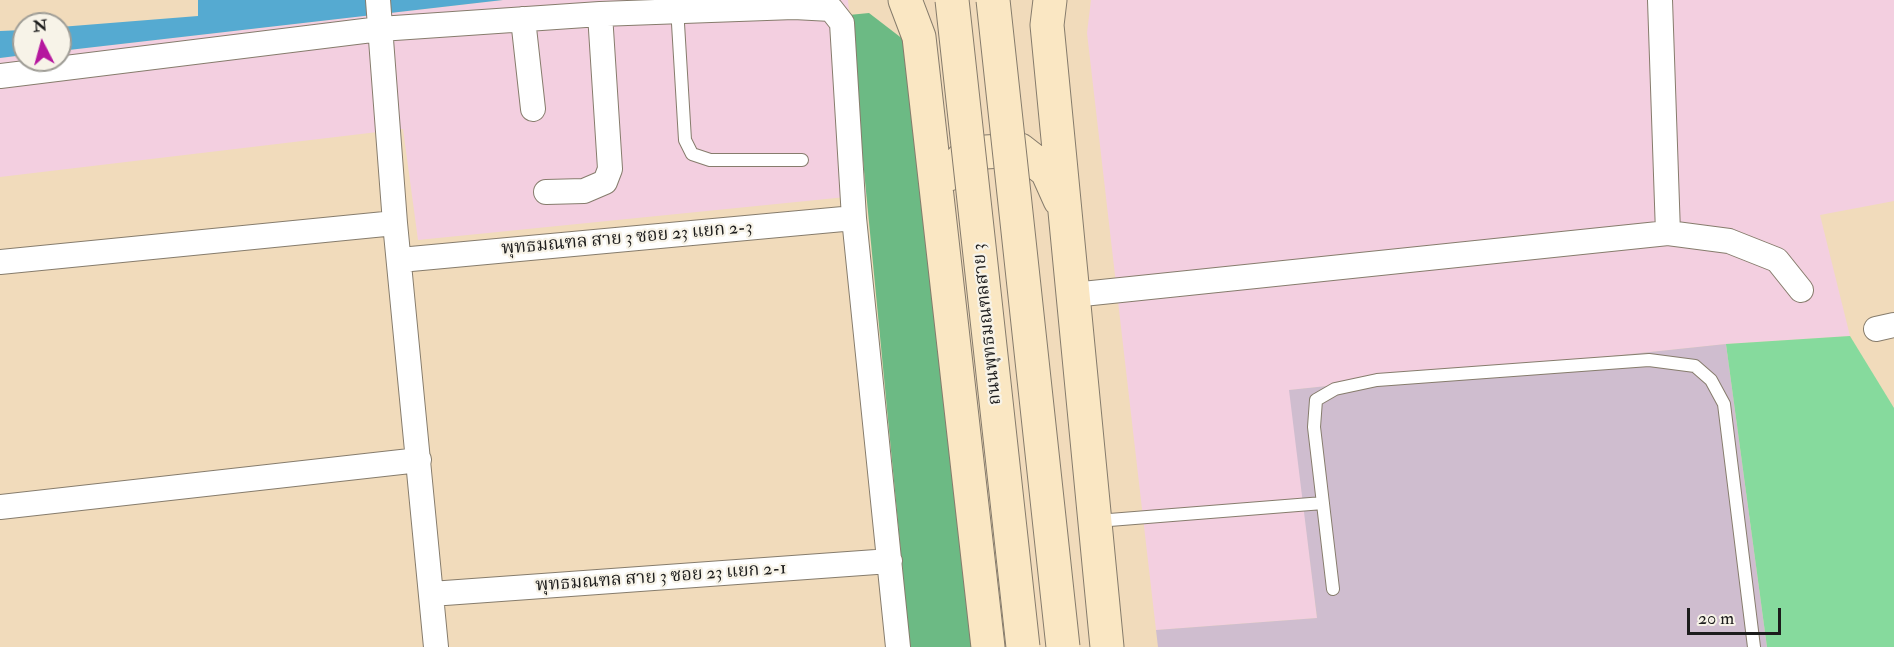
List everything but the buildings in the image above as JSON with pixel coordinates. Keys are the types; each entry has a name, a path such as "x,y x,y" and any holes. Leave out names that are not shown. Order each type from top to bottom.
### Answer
{"main road":[{"path":"905,0 919,38 988,647"},
{"name":"ถนนพุทธมณฑลสาย 3","path":"952,0 1023,647"},
{"path":"993,0 1063,647"},
{"path":"1050,0 1047,25 1107,647"},
{"path":"938,194 951,170 968,153 1020,150 1047,171 1064,209"}],"street":[{"path":"378,0 396,223 436,647"},
{"path":"1660,0 1668,233"},
{"path":"0,76 380,28 600,14 677,5 831,9 842,23 854,218 891,561 898,647"},
{"path":"546,192 584,191 605,182 610,169 600,14"},
{"path":"523,19 533,109"},
{"name":"พุทธมณฑล สาย 3 ซอย 23 แยก 2-3","path":"400,260 854,218"},
{"path":"0,262 396,223"},
{"path":"1073,295 1668,233 1729,241 1777,260 1801,290"},
{"path":"0,507 419,460"},
{"name":"พุทธมณฑล สาย 3 ซอย 23 แยก 2-1","path":"432,594 891,561"}],"lane":[{"path":"677,5 685,140 692,154 710,160 802,160"},
{"path":"1333,590 1314,427 1316,399 1335,389 1377,380 1637,361 1695,366 1711,380 1724,404 1754,647"},
{"path":"1094,522 1323,503"}],"shaded area":[{"path":"503,0 848,0 866,195 418,240 403,129 0,177 0,58 12,56 12,72 72,72 72,50"},
{"path":"1091,0 1894,0 1894,201 1820,215 1850,336 1726,344 1290,390 1317,618 1156,630 1087,33"},
{"path":"1726,344 1767,647 1158,647 1156,630 1317,618 1289,390"}],"green space":[{"path":"869,13 908,43 975,647 910,647 849,15"},
{"path":"1850,336 1894,408 1894,647 1767,647 1726,344"}],"water":[{"path":"198,0 503,0 72,50 72,26 198,16"},
{"path":"12,30 12,56 0,58 0,31"}]}
